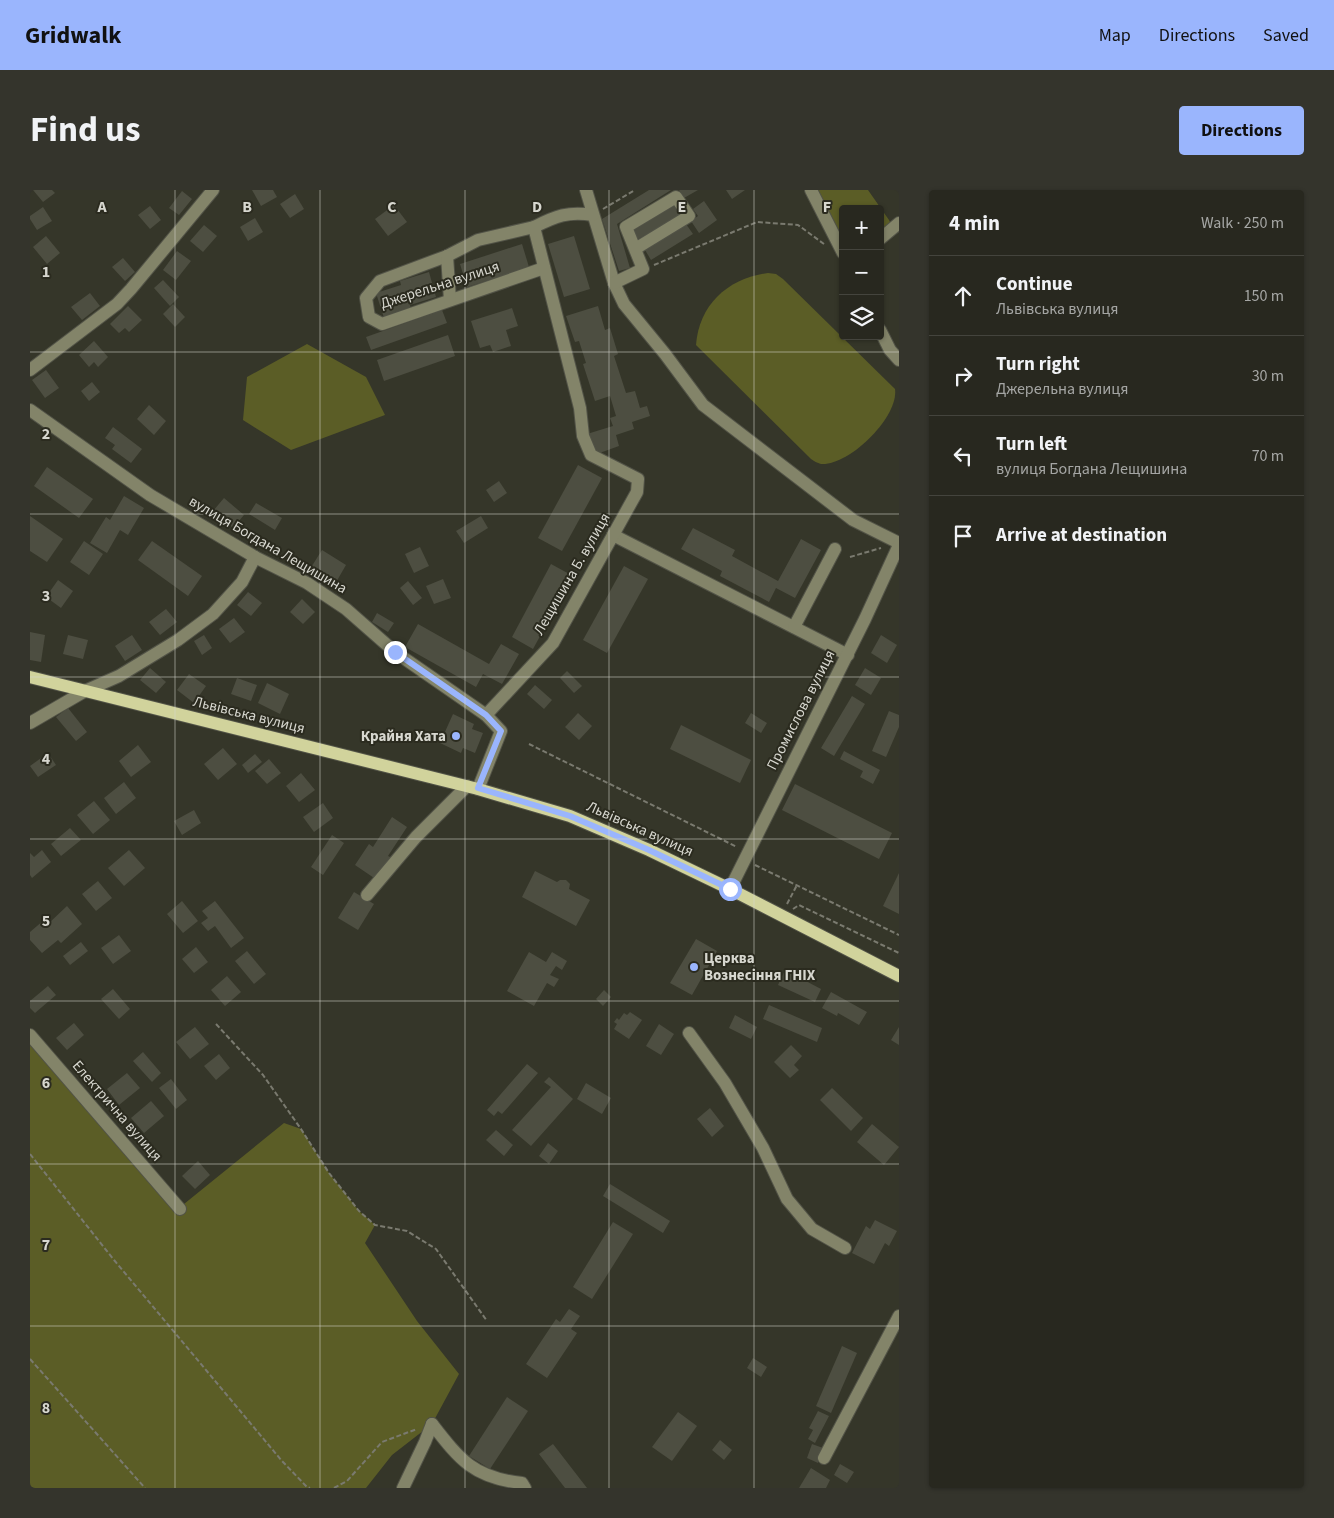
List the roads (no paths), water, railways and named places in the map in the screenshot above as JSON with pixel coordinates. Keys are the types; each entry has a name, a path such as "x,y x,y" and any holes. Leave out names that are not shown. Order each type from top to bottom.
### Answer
{"main road":[{"name":"Львівська вулиця","path":"30,676 472,787 570,816 649,850 730,889 899,976"}],"street":[{"path":"30,370 117,304 213,190"},
{"path":"586,190 614,283 624,304 703,405 853,520 899,544"},
{"path":"812,190 842,250"},
{"path":"614,283 643,270 635,250 626,227 676,196 689,216 635,250"},
{"name":"Джерельна вулиця","path":"544,268 382,324 369,316 366,298 380,281 447,256 478,240 534,226 552,218 575,212 593,215"},
{"path":"884,235 899,222"},
{"path":"534,226 544,268"},
{"path":"447,256 450,300"},
{"name":"Лещишина Б. вулиця","path":"486,715 553,643 637,492 638,479 591,455 583,436 580,408 544,268"},
{"path":"884,338 890,350 899,360"},
{"name":"вулиця Богдана Лещишина","path":"30,410 150,495 256,557 307,583 346,609 395,652 486,715"},
{"path":"614,535 848,654"},
{"name":"Промислова вулиця","path":"730,889 848,654 899,544"},
{"path":"794,627 835,549"},
{"path":"30,723 86,691 119,676 178,640 213,614 242,582 256,557"},
{"path":"367,894 416,837 472,787 501,731 486,715"},
{"path":"689,1034 725,1083 763,1148 787,1199 812,1229 845,1248"},
{"name":"Електрична вулиця","path":"30,1035 180,1209"},
{"path":"824,1458 899,1316"},
{"path":"403,1488 432,1424 462,1460 470,1466 500,1481 522,1483 525,1488"}],"place":[{"name":"Крайня Хата","path":"456,736"},
{"name":"Церква Вознесіння ГНІХ","path":"694,967"}]}
